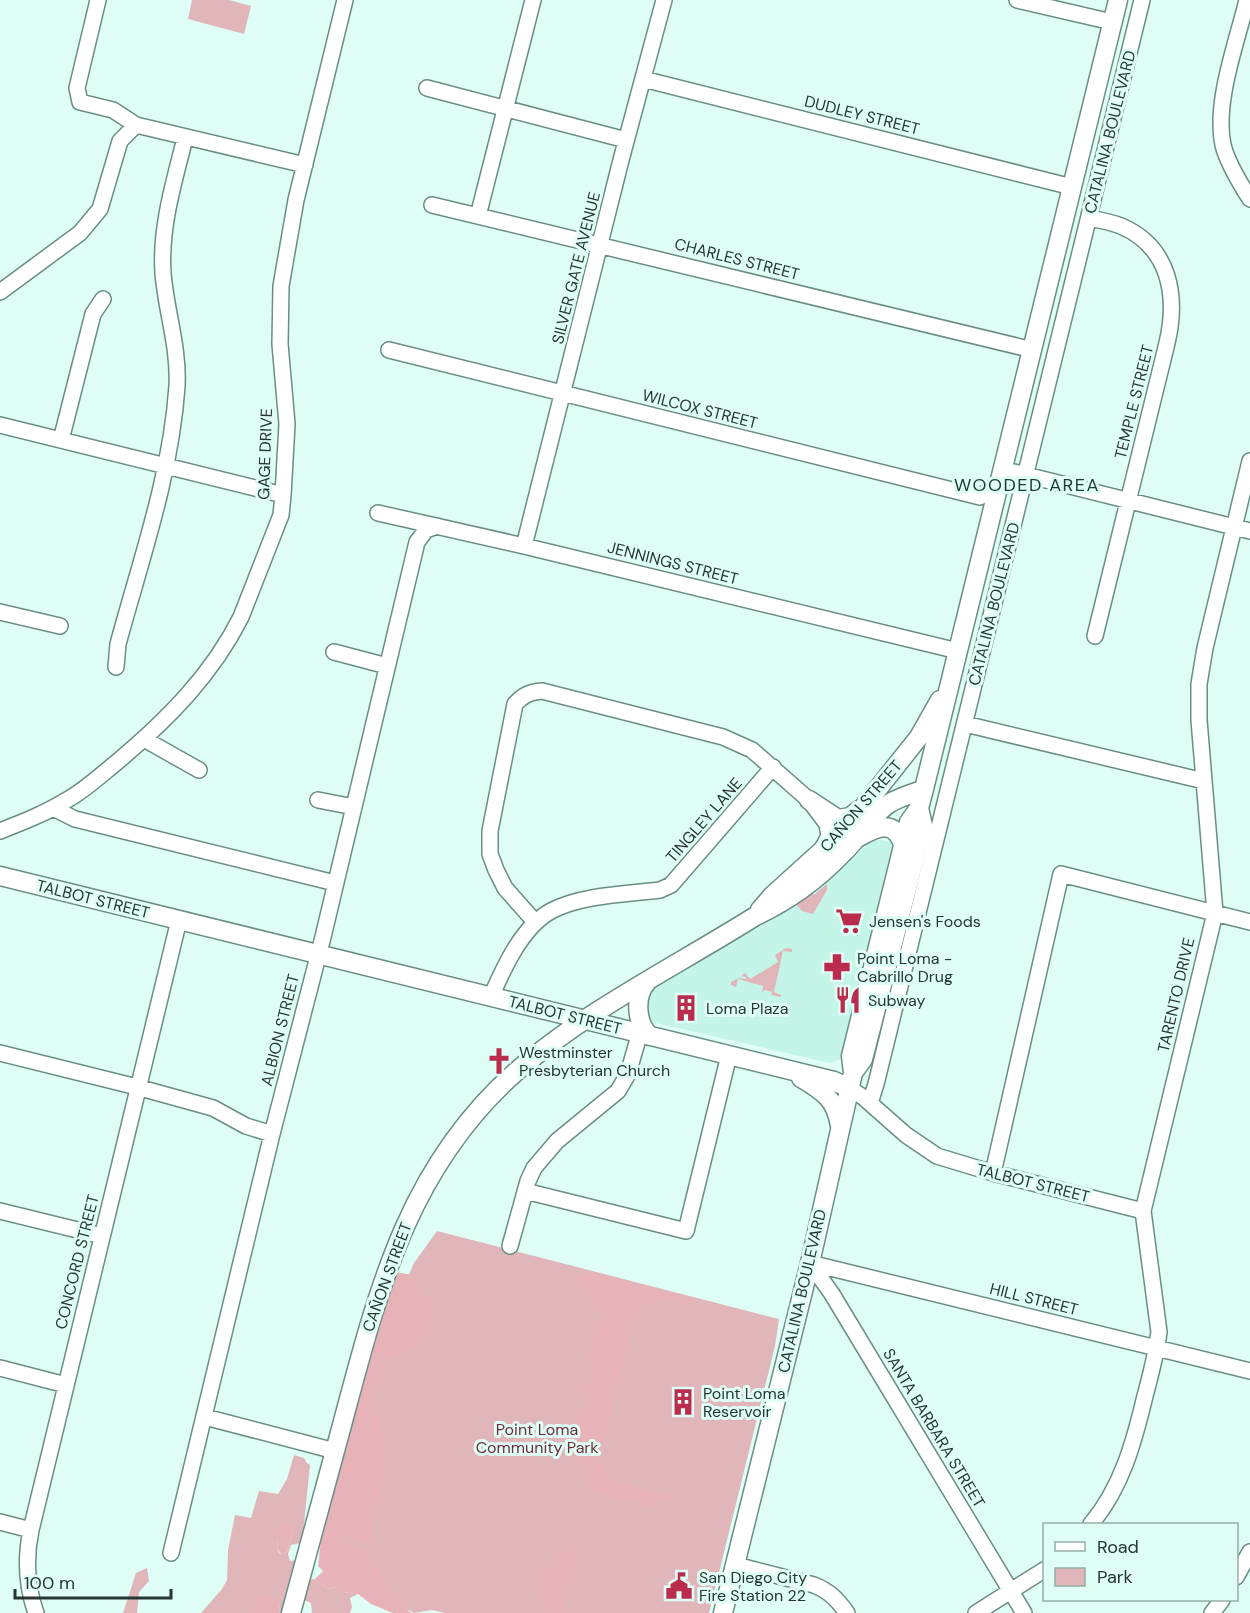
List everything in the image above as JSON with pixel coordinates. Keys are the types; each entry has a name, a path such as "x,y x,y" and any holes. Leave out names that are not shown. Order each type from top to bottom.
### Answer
{"main road":[{"name":"CATALINA BOULEVARD","path":"851,1081 863,1059 911,872 922,826 920,808 924,789 1118,0"},
{"name":"CAÑON STREET","path":"754,917 773,896 846,829 919,737 951,680"},
{"name":"CAÑON STREET","path":"291,1613 380,1288 396,1245 421,1192 454,1140 492,1095 526,1064 583,1020 754,917 783,903 806,887 858,837 883,808 924,789"},
{"path":"809,800 838,819 850,817 867,803"},
{"name":"CATALINA BOULEVARD","path":"723,1613 810,1263 851,1081 851,1056 909,822 920,808"},
{"path":"858,837 876,828 887,827 897,833 903,844"},
{"name":"TALBOT STREET","path":"0,876 583,1020 644,1032 786,1070 834,1081 851,1081"},
{"path":"644,1032 639,995 647,982"},
{"path":"786,1070 809,1083 830,1099 837,1109 841,1127"}],"street":[{"path":"98,0 77,87 80,102 113,110 136,125 305,165"},
{"name":"GAGE DRIVE","path":"0,831 68,800 96,779 144,739 203,678 234,631 275,533 284,495 287,424 280,344 281,286 296,200 345,0"},
{"path":"478,216 507,108 532,0"},
{"name":"SILVER GATE AVENUE","path":"524,546 626,140 664,0"},
{"path":"1017,0 1112,22"},
{"name":"CATALINA BOULEVARD","path":"870,1103 1142,0"},
{"path":"1247,0 1221,108 1223,146 1250,199"},
{"name":"DUDLEY STREET","path":"643,79 1072,187"},
{"path":"427,88 626,140"},
{"path":"1,288 80,233 100,209 120,141 136,125"},
{"path":"116,667 118,644 167,466 177,385 176,342 163,274 163,243 184,138"},
{"name":"CHARLES STREET","path":"432,205 1033,350"},
{"name":"TEMPLE STREET","path":"1089,218 1122,226 1143,241 1163,267 1173,298 1171,328 1095,636"},
{"path":"60,440 93,315 103,298"},
{"name":"WILCOX STREET","path":"388,350 980,497 1014,472 1026,475"},
{"path":"0,425 284,495"},
{"name":"TARENTO DRIVE","path":"1092,1523 1111,1495 1126,1464 1136,1434 1157,1349 1159,1332 1143,1211 1215,913 1199,720 1199,684 1205,648 1242,529 1250,461"},
{"path":"1026,475 1242,529"},
{"name":"JENNINGS STREET","path":"378,513 958,651"},
{"name":"ALBION STREET","path":"171,1553 417,542 426,530 437,526"},
{"path":"0,612 60,626"},
{"path":"334,652 387,666"},
{"path":"535,922 506,888 495,870 490,854 490,831 515,704 522,696 532,692 542,691 723,737 752,750 809,800 829,828 829,836 817,856"},
{"path":"965,724 1204,781"},
{"path":"144,739 199,770"},
{"name":"TINGLEY LANE","path":"491,997 516,948 535,922 552,910 581,900 660,890 671,885 773,767"},
{"path":"318,800 354,807"},
{"path":"53,808 75,819 335,883"},
{"path":"993,1173 1061,874 1250,922"},
{"name":"CONCORD STREET","path":"36,1613 27,1572 31,1530 179,920"},
{"path":"510,1246 525,1191 534,1168 549,1149 618,1091 628,1074 644,1032"},
{"path":"0,1053 213,1108 246,1126 272,1134"},
{"path":"525,1191 686,1231 729,1056"},
{"name":"TALBOT STREET","path":"851,1081 870,1103 906,1135 937,1155 993,1173 1143,1211"},
{"path":"0,1211 102,1236"},
{"name":"HILL STREET","path":"810,1263 1250,1371"},
{"name":"SANTA BARBARA STREET","path":"810,1263 832,1294 1024,1613"},
{"path":"0,1368 66,1385"},
{"path":"205,1417 335,1451"},
{"path":"0,1522 31,1530"},
{"path":"1238,1573 1250,1552"},
{"path":"736,1565 820,1587 837,1599 847,1613"},
{"path":"976,1613 1043,1571"}],"shaded area":[{"path":"873,838 893,843 894,847 841,1059 830,1063 647,1021 644,1010 648,992 808,899"},
{"path":"395,1272 413,1275 420,1296 433,1296 431,1321 422,1344 384,1364 372,1399 380,1423 385,1468 372,1527 371,1547 345,1535 342,1543 354,1545 374,1560 386,1588 411,1613 393,1613 371,1604 358,1594 341,1592 336,1587 328,1589 315,1579 323,1571 318,1566 322,1530"},
{"path":"586,1272 693,1299 693,1306 663,1300 642,1305 633,1319 600,1458 605,1474 616,1482 671,1497 668,1504 655,1501 652,1507 598,1492 588,1483 581,1458 572,1453 571,1430 578,1415 589,1402 580,1392 584,1384 594,1384 590,1358 595,1323 605,1318 575,1278"},
{"path":"290,1522 293,1531 287,1552 281,1554 277,1548 276,1533 282,1525"},
{"path":"568,1544 576,1547 578,1553 563,1610 571,1613 547,1613 536,1587 538,1569 551,1568 554,1555 567,1552"},
{"path":"262,1594 272,1595 280,1605 279,1613 254,1613 257,1598"}],"green space":[{"path":"192,0 229,0 251,6 244,34 188,19"},
{"path":"827,884 827,890 813,914 802,911 796,904 812,893 814,895"},
{"path":"786,948 792,949 792,952 783,951 774,992 781,997 771,995 772,992 764,990 762,993 763,986 738,979 736,987 731,985 731,982 739,978 746,979 741,976 745,973 750,979 778,962 775,955"},
{"name":"Point Loma Community Park","path":"437,1231 779,1319 775,1346 709,1613 445,1613 432,1610 414,1613 319,1560 381,1339 414,1263"},
{"path":"294,1455 304,1458 310,1465 303,1534 301,1543 291,1545 288,1554 290,1561 296,1560 282,1613 279,1613 280,1605 254,1613 201,1613 227,1580 228,1550 235,1515 251,1518 259,1491 278,1494 287,1479","holes":["290,1523 293,1531 287,1552 280,1554 277,1548 278,1540"]},
{"path":"147,1568 149,1581 139,1592 137,1613 123,1613 136,1573"},
{"path":"315,1579 328,1589 336,1587 342,1592 358,1594 350,1598 352,1607 350,1613 312,1613 311,1603 304,1600 307,1580"}],"place":[{"name":"Jensen's Foods","path":"849,921"},
{"name":"Point Loma - Cabrillo Drug","path":"837,967"},
{"name":"Subway","path":"848,1000"},
{"name":"Loma Plaza","path":"686,1008"},
{"name":"Westminster Presbyterian Church","path":"499,1061"},
{"name":"Point Loma Reservoir","path":"683,1402"},
{"name":"San Diego City Fire Station 22","path":"679,1586"}],"district":[{"name":"WOODED AREA","path":"1027,485"}]}
